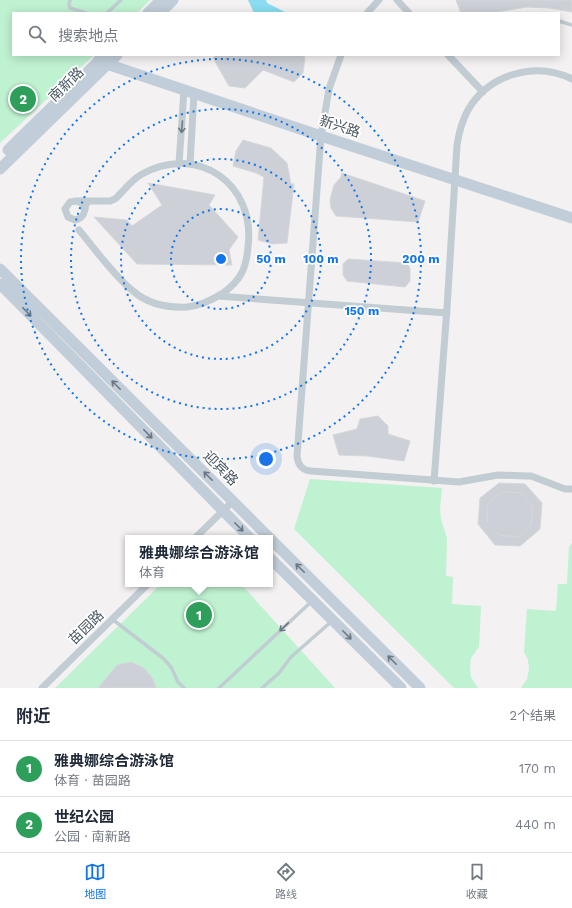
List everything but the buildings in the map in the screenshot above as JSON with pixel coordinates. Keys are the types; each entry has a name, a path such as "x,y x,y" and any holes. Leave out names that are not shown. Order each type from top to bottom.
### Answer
{"main road":[{"path":"149,12 161,0"},
{"path":"161,12 173,0"},
{"name":"南新路","path":"0,158 104,60 114,56"},
{"name":"南新路","path":"0,169 104,60"},
{"name":"新兴路","path":"104,60 189,92 572,218"},
{"name":"迎宾路","path":"0,269 268,535"},
{"name":"迎宾路","path":"0,284 247,535"},
{"name":"迎宾路","path":"273,540 420,688"},
{"path":"273,561 401,688"}],"street":[{"path":"368,12 379,0"},
{"path":"397,0 408,12"},
{"path":"341,56 328,89 321,136 297,456 299,465 306,471 434,481 459,482 498,475 526,476 565,489 572,489"},
{"path":"449,56 482,92"},
{"path":"434,481 459,132 468,109 482,92 505,77 517,73 542,71 554,72 572,79"},
{"path":"179,164 189,92"},
{"path":"189,92 190,164"},
{"path":"190,164 214,173 234,188 243,204 250,228 246,262 243,272 238,279 230,288 218,296 195,307 165,306 149,302 128,287 68,217 65,212 66,206 70,202 76,200 110,201 115,199 140,176 155,168 164,165 190,164"},
{"path":"76,200 82,203 85,208"},
{"path":"79,230 80,219 84,214 86,204 89,201"},
{"path":"68,217 75,220 80,219"},
{"path":"218,296 447,313"},
{"path":"198,535 233,500"},
{"name":"苗园路","path":"42,688 145,587"}],"lane":[{"path":"70,0 68,4 70,8 83,12"},
{"path":"108,12 121,0"},
{"path":"112,9 115,12"},
{"path":"560,22 572,25"},
{"path":"219,688 313,600"},
{"path":"112,619 164,659 171,667 178,682 184,688"},
{"path":"262,688 279,673 290,657 333,620"}],"green space":[{"path":"0,0 150,0 138,12 12,12 12,56 93,56 0,143"},
{"path":"310,479 442,488 440,509 441,519 447,538 446,576 453,577 452,604 481,606 479,647 471,658 470,668 471,677 478,688 454,688 294,529"},
{"path":"572,543 572,688 521,688 527,679 529,670 528,660 524,652 527,609 556,611 558,584 567,584 569,547"},
{"path":"158,587 244,587 335,688 55,688"}],"water":[{"path":"248,0 266,0 267,3 285,12 254,12"}],"place":[{"name":"世纪公园","path":"23,99"},
{"name":"雅典娜综合游泳馆","path":"199,615"}]}
